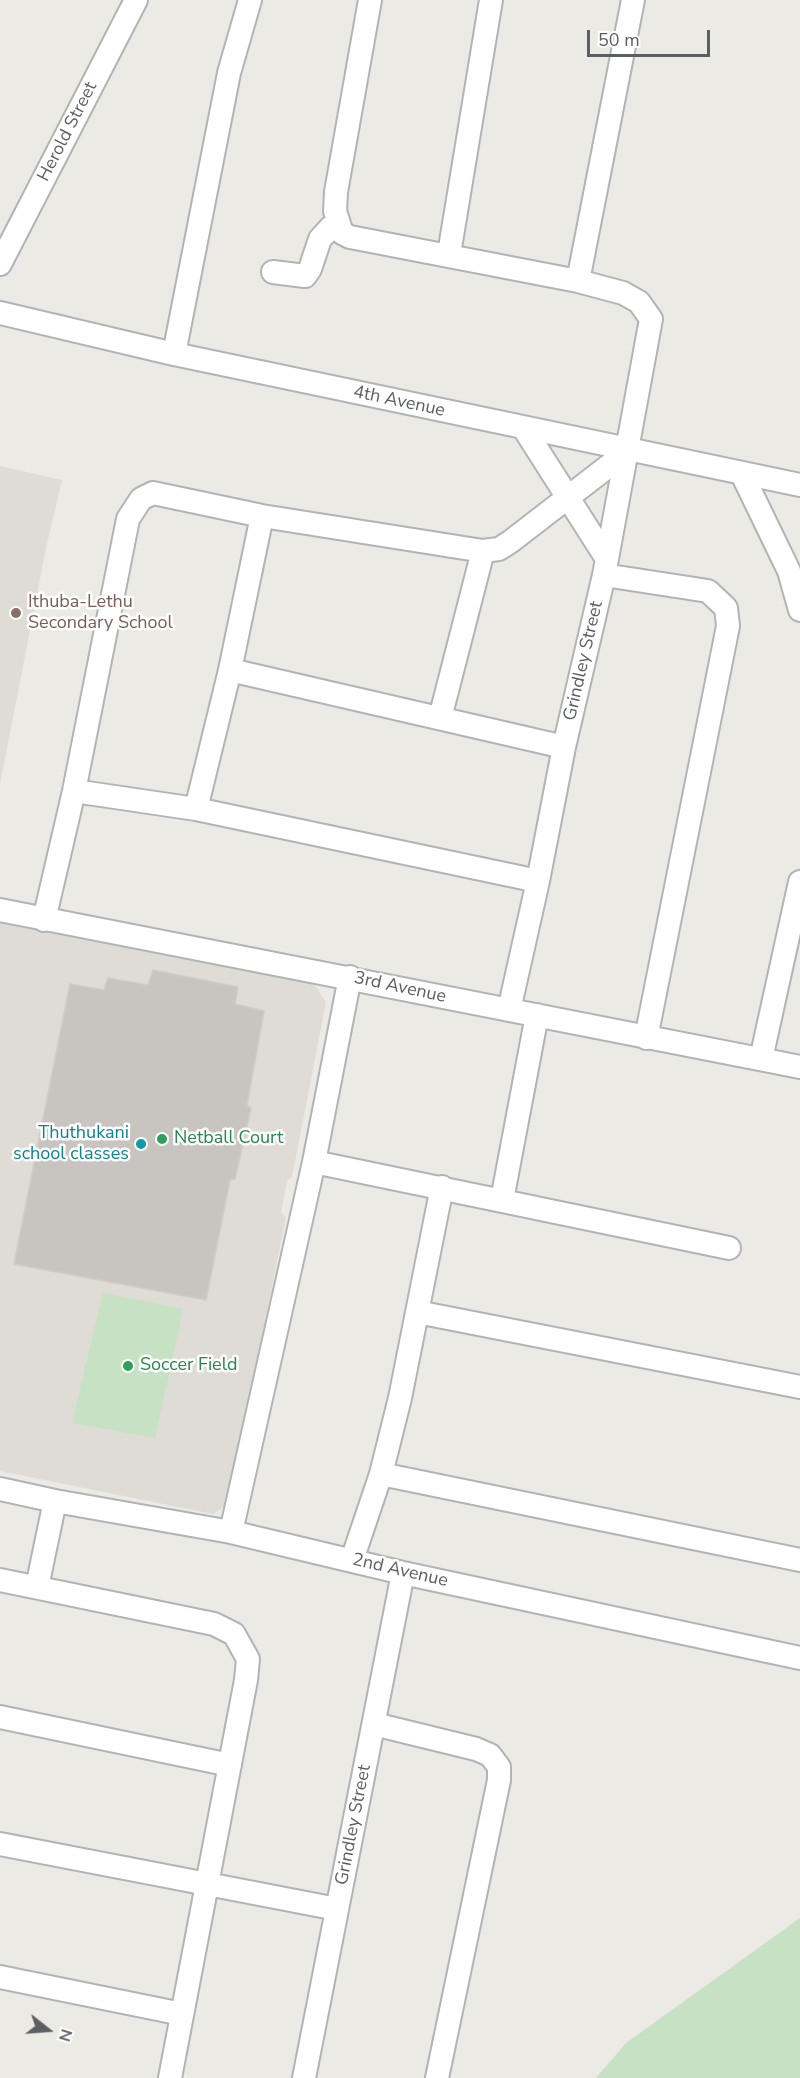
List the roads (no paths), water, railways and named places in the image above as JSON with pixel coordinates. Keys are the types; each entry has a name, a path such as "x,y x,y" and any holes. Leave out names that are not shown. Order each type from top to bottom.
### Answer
{"street":[{"name":"Herold Street","path":"0,264 136,0"},
{"path":"174,354 230,73 250,0"},
{"path":"370,0 339,171 335,211 342,233 350,237 449,254 578,281 633,0"},
{"path":"449,254 491,0"},
{"path":"273,272 304,276 310,268 320,239 338,223"},
{"name":"Grindley Street","path":"509,1010 564,747 606,567 651,320 647,310 623,293 578,281"},
{"name":"4th Avenue","path":"0,313 174,354 628,451 800,485"},
{"path":"523,428 606,567 708,591 726,608 728,626 646,1038"},
{"path":"44,920 74,791 124,540 134,507 141,499 153,492 262,516 483,551 499,549 510,542 628,451"},
{"path":"742,474 781,552 800,610"},
{"path":"196,809 230,670 262,516"},
{"path":"440,718 483,551"},
{"path":"230,670 564,747"},
{"path":"74,791 196,809 538,880"},
{"path":"761,1059 796,931 800,882"},
{"name":"3rd Avenue","path":"0,910 800,1067"},
{"path":"231,1532 314,1162 350,977"},
{"path":"502,1200 537,1015"},
{"path":"314,1162 729,1248"},
{"path":"352,1560 381,1474 442,1187"},
{"path":"417,1312 800,1387"},
{"path":"381,1474 800,1560"},
{"name":"2nd Avenue","path":"0,1489 231,1532 403,1573 800,1658"},
{"path":"38,1587 55,1501"},
{"name":"Grindley Street","path":"304,2078 403,1573"},
{"path":"0,1580 214,1624 234,1634 248,1659 246,1680 170,2078"},
{"path":"0,1717 230,1765"},
{"path":"374,1724 476,1749 490,1755 499,1767 499,1780 437,2078"},
{"path":"0,1844 337,1909"},
{"path":"0,1977 182,2014"}],"place":[{"name":"Ithuba-Lethu Secondary School","path":"16,613"},
{"name":"Netball Court","path":"162,1139"},
{"name":"Thuthukani school classes","path":"141,1144"},
{"name":"Soccer Field","path":"128,1366"}]}
